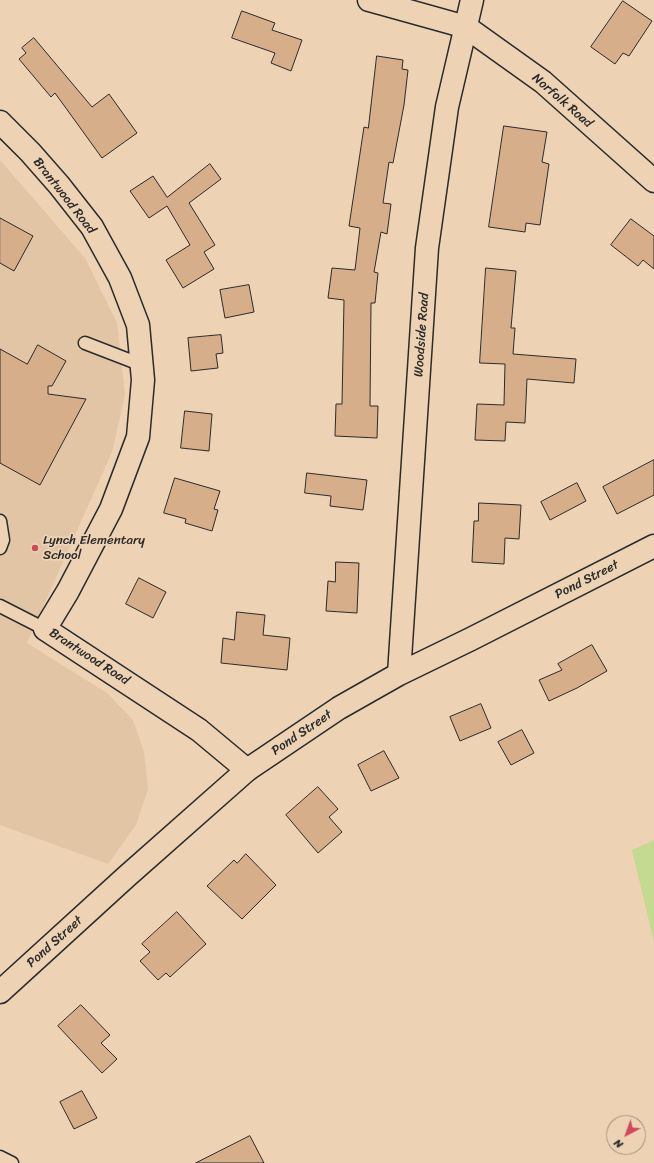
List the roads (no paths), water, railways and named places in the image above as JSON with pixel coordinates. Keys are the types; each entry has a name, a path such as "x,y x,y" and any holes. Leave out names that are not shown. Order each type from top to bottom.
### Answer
{"street":[{"path":"368,0 466,27"},
{"name":"Woodside Road","path":"399,674 427,248 447,107 472,0"},
{"name":"Norfolk Road","path":"466,27 543,82 654,180"},
{"name":"Brantwood Road","path":"0,122 30,152 92,228 120,278 138,325 142,365 143,380 138,437 136,444 112,509 68,591 45,629 199,730 247,770"},
{"name":"Pond Street","path":"0,992 126,877 247,770 338,708 399,674 654,546"}],"lane":[{"path":"85,343 142,365"},
{"path":"0,521 3,540 0,548"},
{"path":"0,606 45,629"},
{"path":"0,1157 12,1163"}],"place":[{"name":"Lynch Elementary School","path":"35,548"}]}
